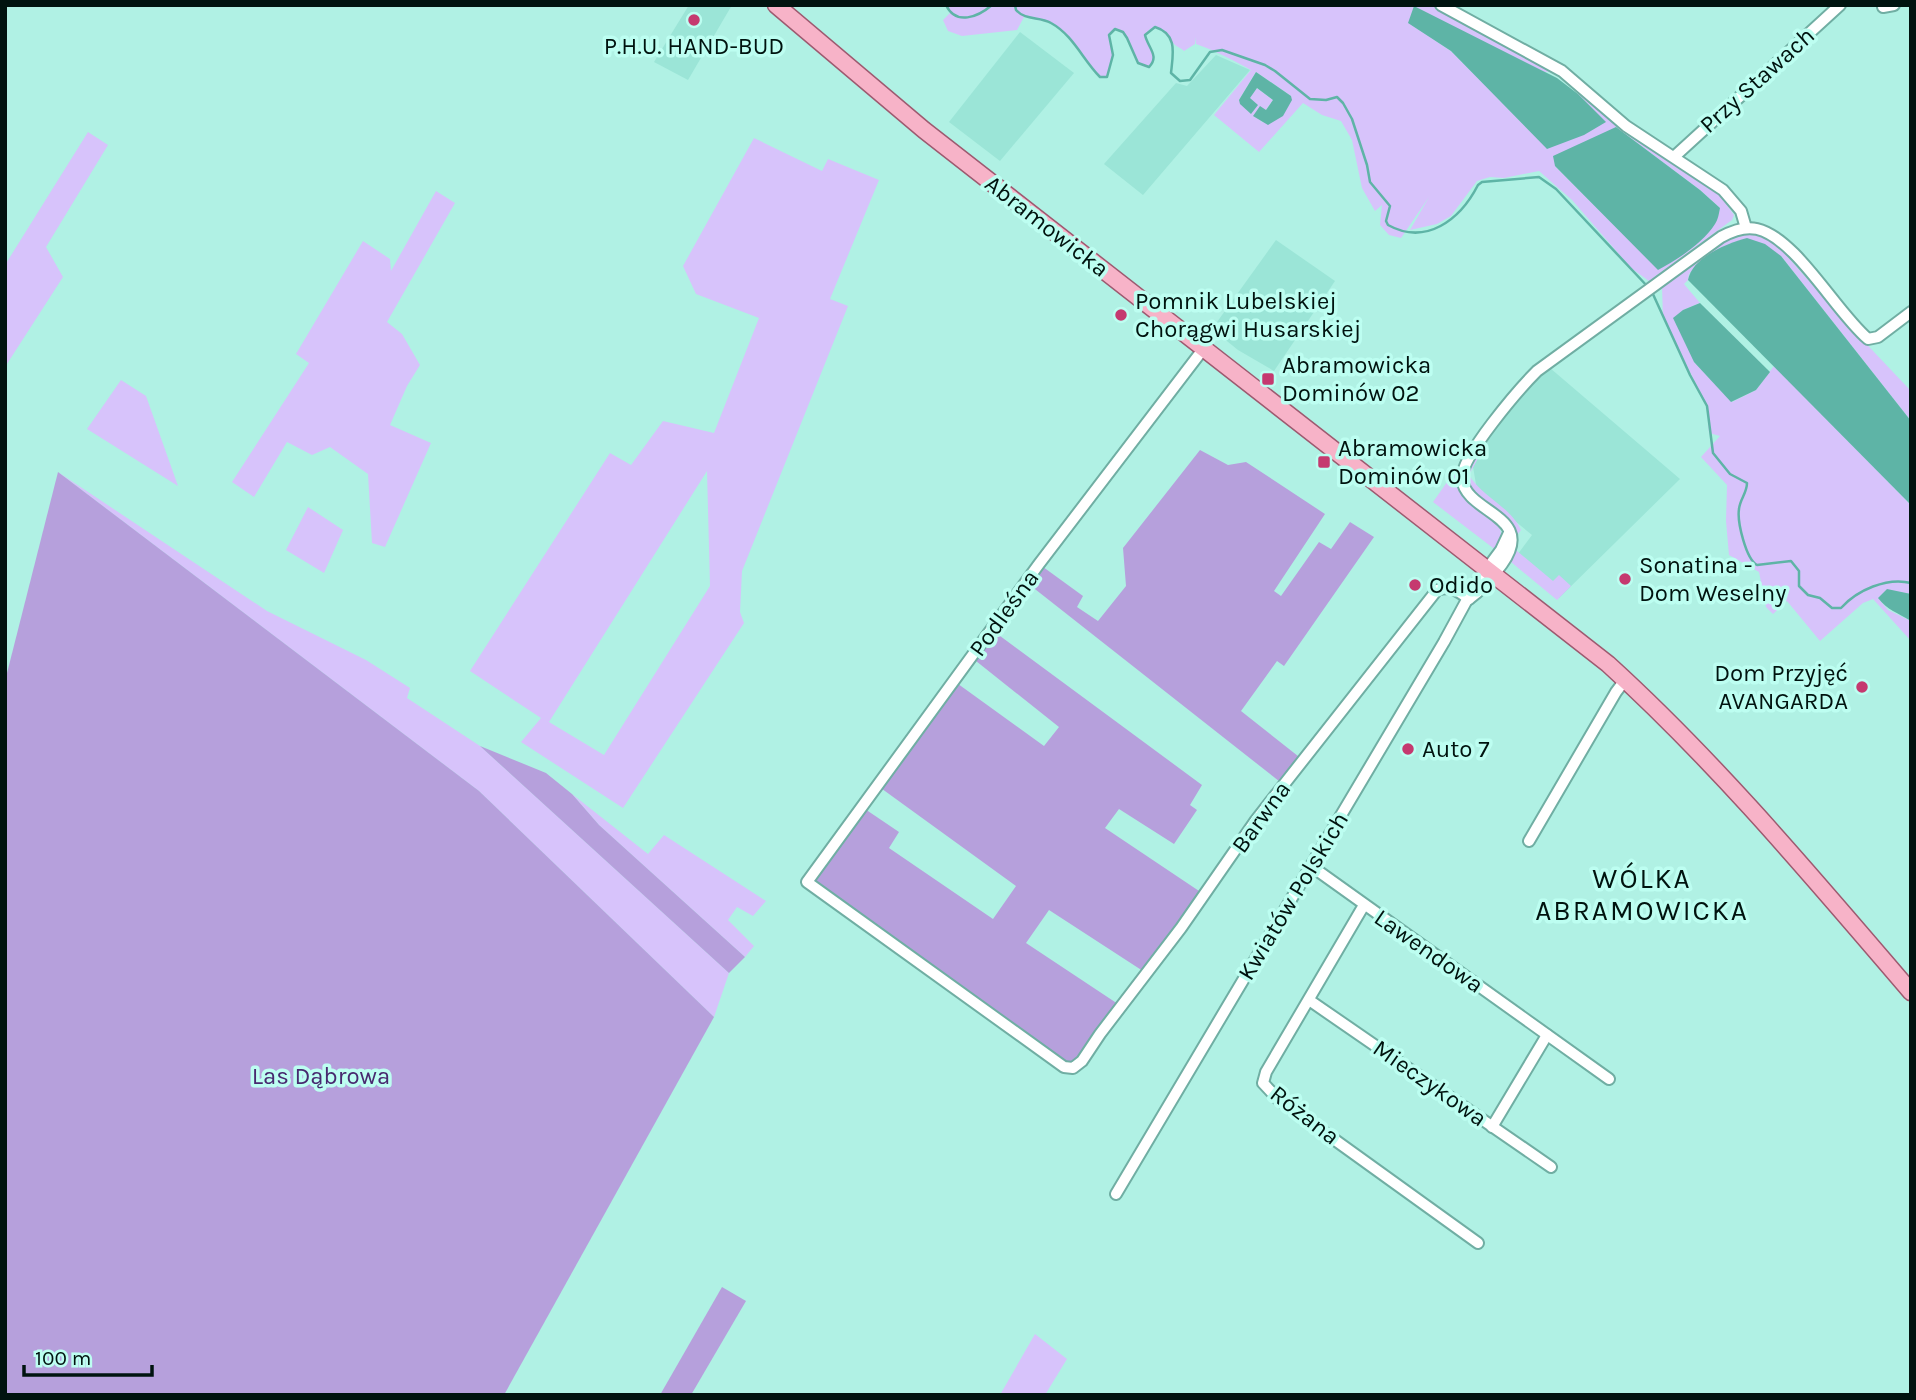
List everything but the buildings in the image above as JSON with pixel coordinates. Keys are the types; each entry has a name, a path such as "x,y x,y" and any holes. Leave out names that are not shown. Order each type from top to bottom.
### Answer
{"main road":[{"name":"Abramowicka","path":"776,5 916,123 1491,571 1625,680 1669,720 1727,780 1911,992"}],"street":[{"name":"Przy Stawach","path":"1675,156 1840,5"},
{"path":"1445,6 1550,63 1626,126 1675,156 1728,194 1743,215 1746,228 1760,230 1781,242 1868,339 1878,337 1911,312"},
{"name":"Kwiatów Polskich","path":"1116,1194 1475,585 1491,571 1504,545 1509,533 1504,522 1465,489 1462,477 1467,461 1516,392 1537,371 1721,237 1746,228"},
{"name":"Podleśna","path":"1063,1067 807,882 1041,562 1204,348"},
{"name":"Barwna","path":"1063,1067 1073,1068 1082,1061 1181,928 1256,820 1437,590 1453,588 1469,598"},
{"path":"1529,841 1625,680"},
{"name":"Lawendowa","path":"1311,866 1609,1079"},
{"name":"Różana","path":"1364,905 1266,1072 1263,1083 1278,1099 1478,1243"},
{"name":"Mieczykowa","path":"1309,1000 1551,1167"},
{"path":"1492,1126 1547,1035"}],"shaded area":[{"path":"689,5 732,5 688,80 654,62"},
{"path":"946,5 1432,5 1554,71 1544,72 1414,7 1409,23 1451,51 1547,148 1605,122 1578,94 1583,92 1719,194 1734,215 1732,220 1649,281 1631,268 1572,200 1539,171 1477,181 1451,216 1437,224 1410,230 1429,197 1401,238 1389,235 1380,225 1382,205 1375,211 1362,188 1352,140 1341,121 1322,115 1303,103 1259,152 1214,115 1251,70 1196,44 1196,37 1195,44 1184,51 1161,30 1150,29 1145,35 1154,59 1152,64 1144,67 1139,63 1125,36 1115,29 1109,36 1113,55 1107,77 1100,77 1067,36 1052,23 1024,17 1017,30 962,36 948,31 943,20 950,13","holes":["1256,72 1291,96 1261,123 1273,100 1257,88 1249,98 1239,100","1616,127 1720,208 1658,269 1555,166"]},
{"path":"1020,32 1074,73 1000,161 949,122"},
{"path":"1216,55 1250,70 1143,195 1104,164 1176,83 1187,86"},
{"path":"88,132 108,145 46,247 63,277 5,367 5,265"},
{"path":"754,138 822,171 828,159 879,180 830,299 848,306 742,571 740,612 744,623 623,808 521,742 541,718 470,671 610,453 631,465 663,421 714,433 759,318 696,294 683,266","holes":["707,471 710,586 604,755 549,722"]},
{"path":"436,191 455,203 387,322 402,334 420,365 407,386 390,425 431,443 385,547 372,543 368,474 330,447 312,455 287,442 254,497 232,482 309,363 296,354 363,241 390,259 391,271"},
{"path":"1748,234 1769,239 1779,247 1911,391 1911,421 1781,256 1707,255 1689,274 1684,284 1700,303 1683,310 1694,362 1732,402 1756,390 1774,366 1911,505 1911,594 1887,590 1878,598 1888,610 1911,621 1911,641 1873,599 1863,603 1820,641 1787,601 1773,614 1766,607 1759,572 1729,555 1727,485 1701,457 1720,436 1709,433 1707,406 1663,318 1662,286 1721,243"},
{"path":"1276,240 1335,281 1274,371 1238,350 1212,329"},
{"path":"1550,368 1680,479 1559,598 1515,558 1532,535 1477,490 1473,467 1489,438 1520,396 1535,379"},
{"path":"121,380 146,396 178,486 87,429"},
{"path":"1489,438 1469,475 1481,490 1516,522 1521,530 1518,534 1517,551 1553,581 1559,575 1571,586 1557,600 1511,562 1516,537 1512,526 1508,519 1471,489 1468,472"},
{"path":"1457,468 1459,483 1465,495 1499,527 1501,538 1497,551 1433,502"},
{"path":"58,472 267,611 366,660 410,688 407,698 480,746 729,973 714,1017 479,791"},
{"path":"308,507 343,530 324,573 286,550"},
{"path":"572,794 648,854 664,835 766,901 753,916 737,907 728,920 754,946 745,957 599,825"},
{"path":"1035,1334 1067,1359 1045,1395 1000,1395"}],"green space":[{"path":"1200,450 1228,465 1246,462 1325,514 1274,591 1281,596 1319,542 1331,549 1350,522 1374,537 1284,666 1277,661 1241,711 1303,760 1284,785 1026,582 1039,564 1083,596 1077,607 1098,621 1126,586 1123,548"},
{"name":"Las Dąbrowa","path":"58,472 479,791 714,1017 504,1395 5,1395 5,681"},
{"path":"992,630 1202,785 1190,805 1197,810 1174,844 1119,809 1105,828 1205,895 1146,973 1049,910 1026,943 1121,1006 1073,1068 807,882 862,807 899,832 889,848 993,919 1016,886 878,786 954,681 1044,746 1059,727 971,657"},
{"path":"480,746 546,773 572,794 599,825 745,957 729,973"},
{"path":"722,1287 746,1301 691,1395 660,1395"}],"water":[{"path":"1414,6 1557,78 1578,94 1606,122 1584,135 1547,149 1451,51 1408,23"},
{"path":"1256,72 1291,96 1292,100 1283,116 1268,125 1253,116 1260,106 1266,110 1273,100 1257,88 1250,98 1258,105 1251,114 1239,100"},
{"path":"1616,127 1720,208 1716,222 1704,238 1658,270 1555,166 1553,156"},
{"path":"1747,238 1765,244 1781,256 1911,421 1911,505 1688,280 1696,264 1703,258 1721,247"},
{"path":"1700,303 1770,372 1756,390 1731,402 1694,362 1673,318 1683,310"},
{"path":"1887,589 1911,594 1911,621 1878,598"}],"waterway":[{"path":"946,5 950,12 961,17 974,16 992,5"},
{"path":"1015,5 1016,10 1024,16 1046,21 1059,28 1100,77 1107,77 1113,55 1109,35 1115,29 1123,32 1138,63 1149,67 1153,55 1145,35 1155,27 1167,34 1171,40 1171,73 1180,81 1190,80 1210,52 1222,50 1265,65 1310,99 1326,100 1337,97 1352,119 1370,182 1390,206 1386,221 1388,225 1402,231 1428,231 1452,219 1482,182 1539,177 1556,189 1648,287"},
{"path":"1652,292 1707,406 1713,453 1730,474 1747,483 1739,515 1743,540 1753,561 1757,565 1791,561 1799,571 1799,586 1808,595 1820,598 1832,608 1841,608 1873,586 1892,582 1911,583"}],"place":[{"name":"P.H.U. HAND-BUD","path":"694,20"},
{"name":"Pomnik Lubelskiej Chorągwi Husarskiej","path":"1121,315"},
{"name":"Abramowicka Dominów 02","path":"1268,379"},
{"name":"Abramowicka Dominów 01","path":"1324,462"},
{"name":"Sonatina - Dom Weselny","path":"1625,579"},
{"name":"Odido","path":"1415,585"},
{"name":"Dom Przyjęć AVANGARDA","path":"1862,687"},
{"name":"Auto 7","path":"1408,749"}],"district":[{"name":"WÓLKA ABRAMOWICKA","path":"1642,894"}]}
